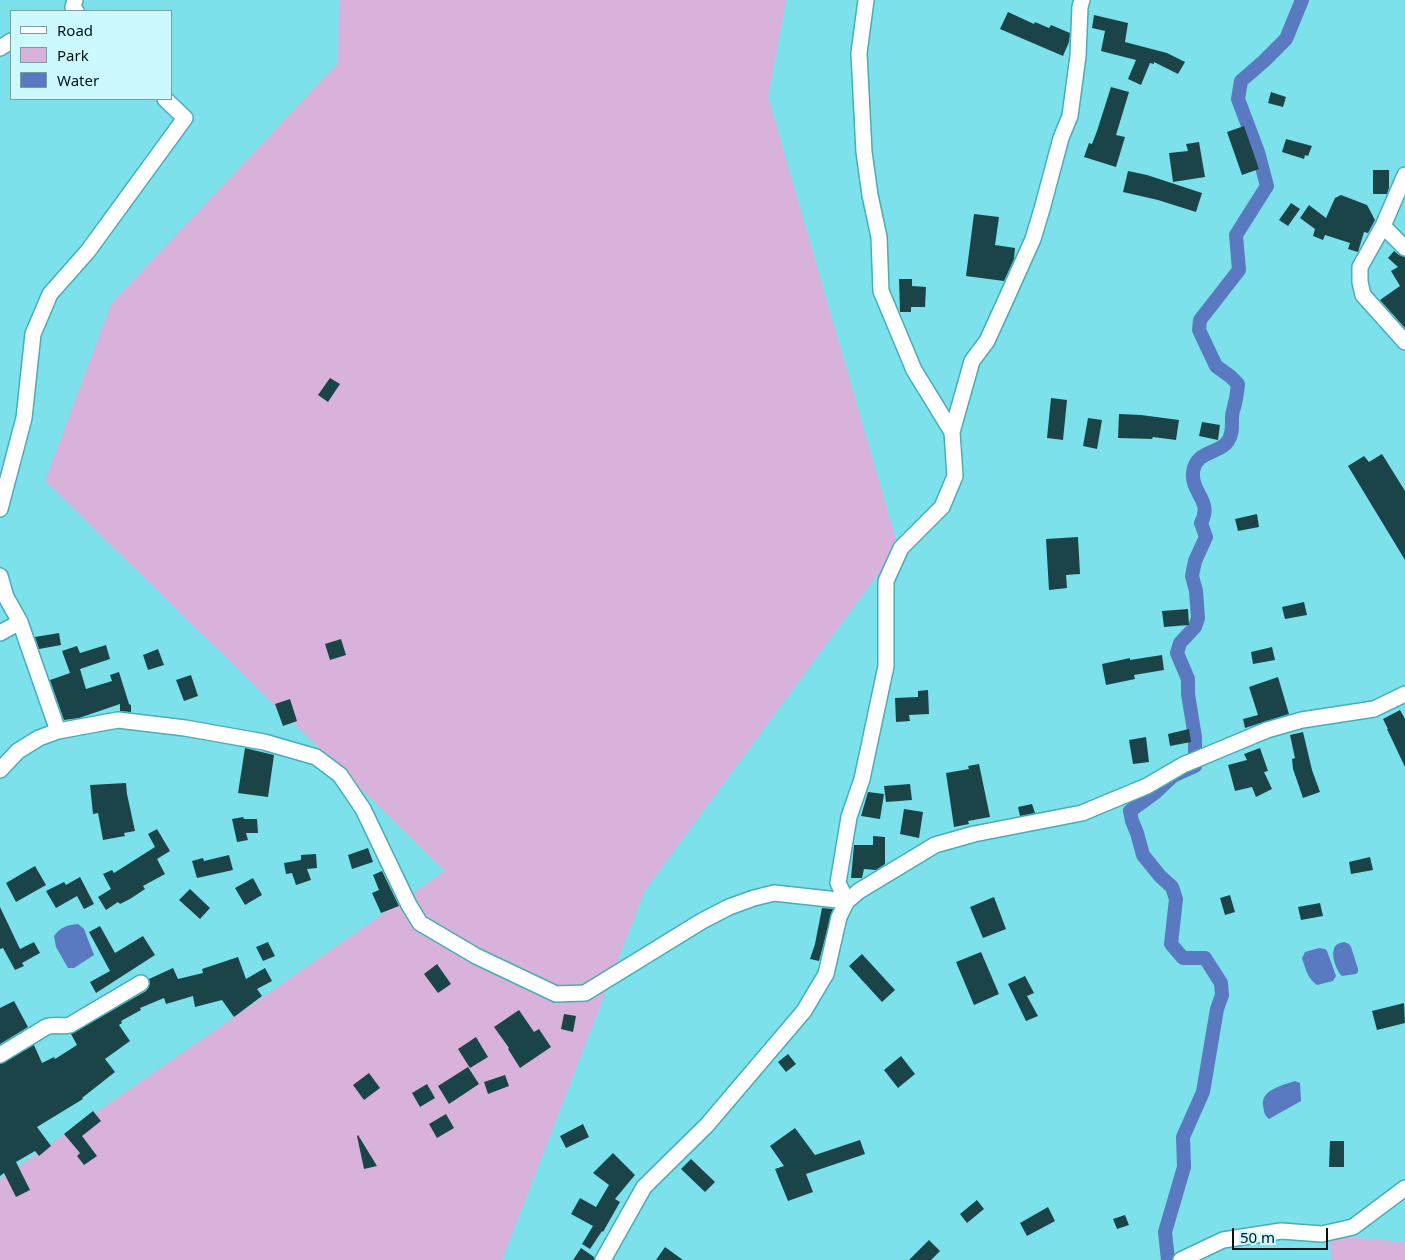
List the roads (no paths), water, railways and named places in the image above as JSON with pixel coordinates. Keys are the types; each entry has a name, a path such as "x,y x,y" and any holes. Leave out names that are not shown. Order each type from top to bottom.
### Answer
{"street":[{"path":"866,0 859,54 864,152 870,195 879,237 881,291 914,370 952,432"},
{"path":"847,901 838,883 849,817 862,779 886,666 886,581 900,548 942,507 955,476 952,432 972,361 987,340 1033,239 1061,138 1070,116 1078,56 1082,0"},
{"path":"0,509 24,418 33,334 50,294 88,251 185,118 166,100"},
{"path":"1405,175 1383,226 1360,268 1360,282 1363,295 1405,342"},
{"path":"1383,226 1405,248"},
{"path":"0,576 6,597 20,622 58,731"},
{"path":"0,633 20,622"},
{"path":"603,1260 644,1186 707,1125 804,1011 826,974 839,917 847,901 858,891 935,845 974,834 1082,813 1147,786 1183,766 1267,730 1302,720 1374,709 1405,694"},
{"path":"0,770 18,751 39,738 58,731 118,720 184,728 264,742 316,757 340,775 363,809 409,905 420,923 476,956 556,994 585,993 702,921 729,907 754,898 774,893 847,901"},
{"path":"0,1055 46,1026 63,1027 70,1024 141,983"},
{"path":"1181,1260 1223,1240 1281,1231 1322,1234 1353,1227 1405,1188"}],"water":[{"path":"78,924 84,929 94,955 74,968 68,968 56,947 54,936 64,927"},
{"path":"1344,942 1351,947 1358,969 1356,974 1342,976 1335,964 1333,952 1335,947"},
{"path":"1319,948 1327,951 1336,976 1333,981 1317,985 1309,976 1302,958 1305,952"},
{"path":"1295,1081 1300,1083 1301,1101 1269,1119 1265,1114 1263,1105 1265,1095 1279,1086"}],"waterway":[{"path":"1168,1260 1165,1232 1184,1167 1183,1137 1203,1092 1217,1009 1222,995 1221,983 1205,958 1183,958 1171,944 1176,899 1172,887 1160,876 1143,855 1130,811 1156,792 1173,776 1195,766 1195,737 1188,694 1188,679 1177,653 1180,643 1195,627 1198,618 1196,591 1192,576 1195,561 1206,537 1201,523 1205,509 1195,486 1193,473 1198,460 1228,441 1232,429 1232,414 1238,384 1216,366 1199,330 1200,320 1239,270 1236,235 1267,186 1258,152 1238,99 1241,81 1286,39 1302,0"}]}
